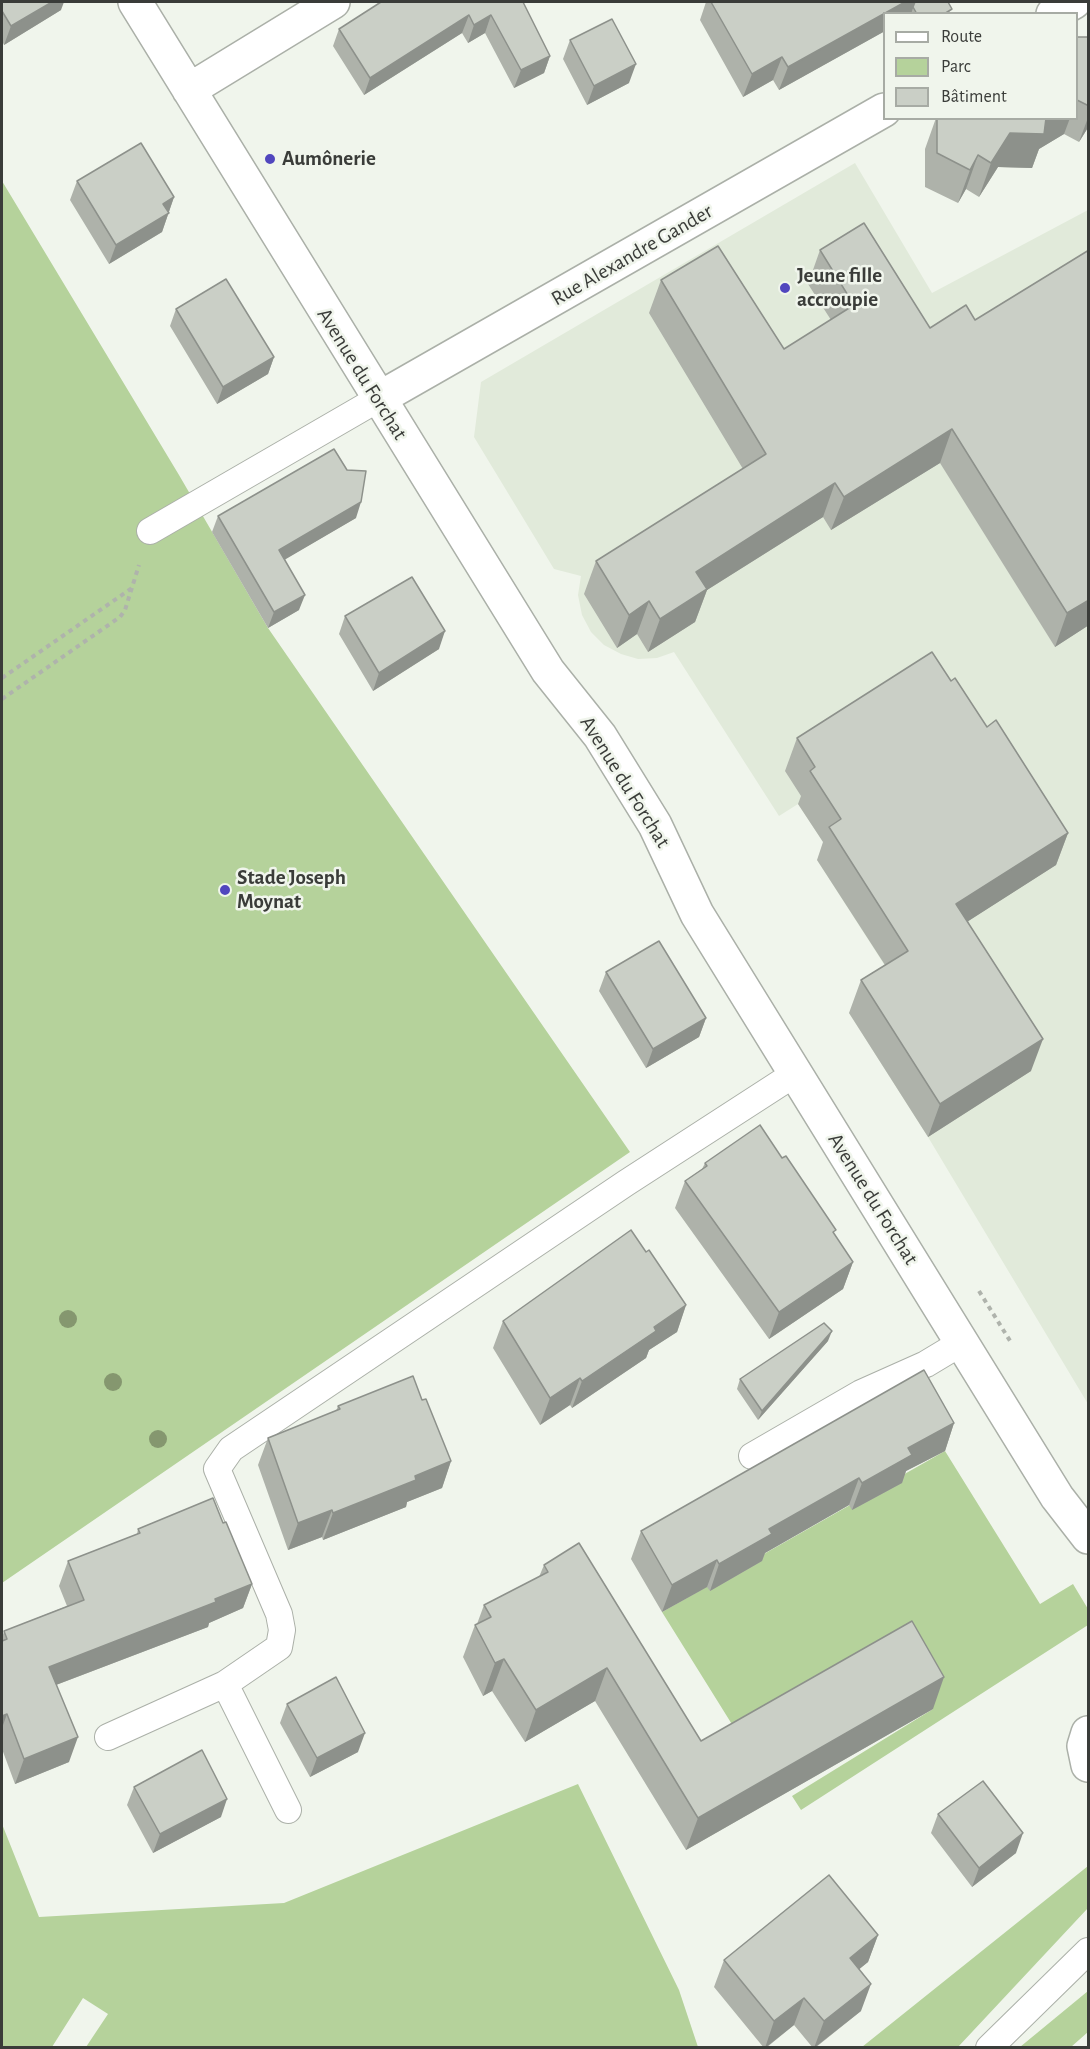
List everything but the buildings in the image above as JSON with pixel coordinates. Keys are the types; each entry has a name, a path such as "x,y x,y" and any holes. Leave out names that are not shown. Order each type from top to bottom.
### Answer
{"street":[{"name":"Avenue du Forchat","path":"135,2 548,671 600,736 656,825 697,914 1057,1497 1089,1536"},
{"path":"189,90 333,2"},
{"path":"1056,12 1074,2"},
{"name":"Rue Alexandre Gander","path":"378,399 883,111"},
{"path":"1089,1733 1084,1746 1089,1765"}],"lane":[{"path":"150,531 378,399"},
{"path":"108,1737 225,1684 279,1647 282,1630 279,1614 217,1469 231,1449 626,1183 796,1073"},
{"path":"752,1455 861,1393 926,1364 961,1343"},
{"path":"225,1684 288,1810"},
{"path":"989,2048 1089,1951"}],"path":[{"path":"2,678 132,588 125,610 120,617 2,699"}],"shaded area":[{"path":"855,163 932,293 1088,210 1088,1404 928,1137 849,1013 896,983 817,860 829,851 798,804 779,816 674,652 657,658 638,659 621,654 604,645 591,632 582,615 578,595 581,576 554,569 474,437 481,382"}],"green space":[{"name":"Stade Joseph Moynat","path":"2,181 268,628 630,1152 2,1583"},
{"path":"945,1451 1040,1604 1073,1584 1088,1609 1088,1625 801,1810 792,1796 933,1709 743,1742 662,1612"},
{"path":"578,1784 679,1990 698,2047 86,2047 108,2014 83,1998 52,2047 2,2047 2,1824 39,1917 284,1903"},
{"path":"1088,1866 1088,1908 958,2047 862,2047"},
{"path":"1088,1991 1088,2032 1071,2047 1020,2047"}],"place":[{"name":"Aumônerie","path":"270,159"},
{"name":"Jeune fille accroupie","path":"785,288"},
{"name":"Stade Joseph Moynat","path":"225,890"}]}
